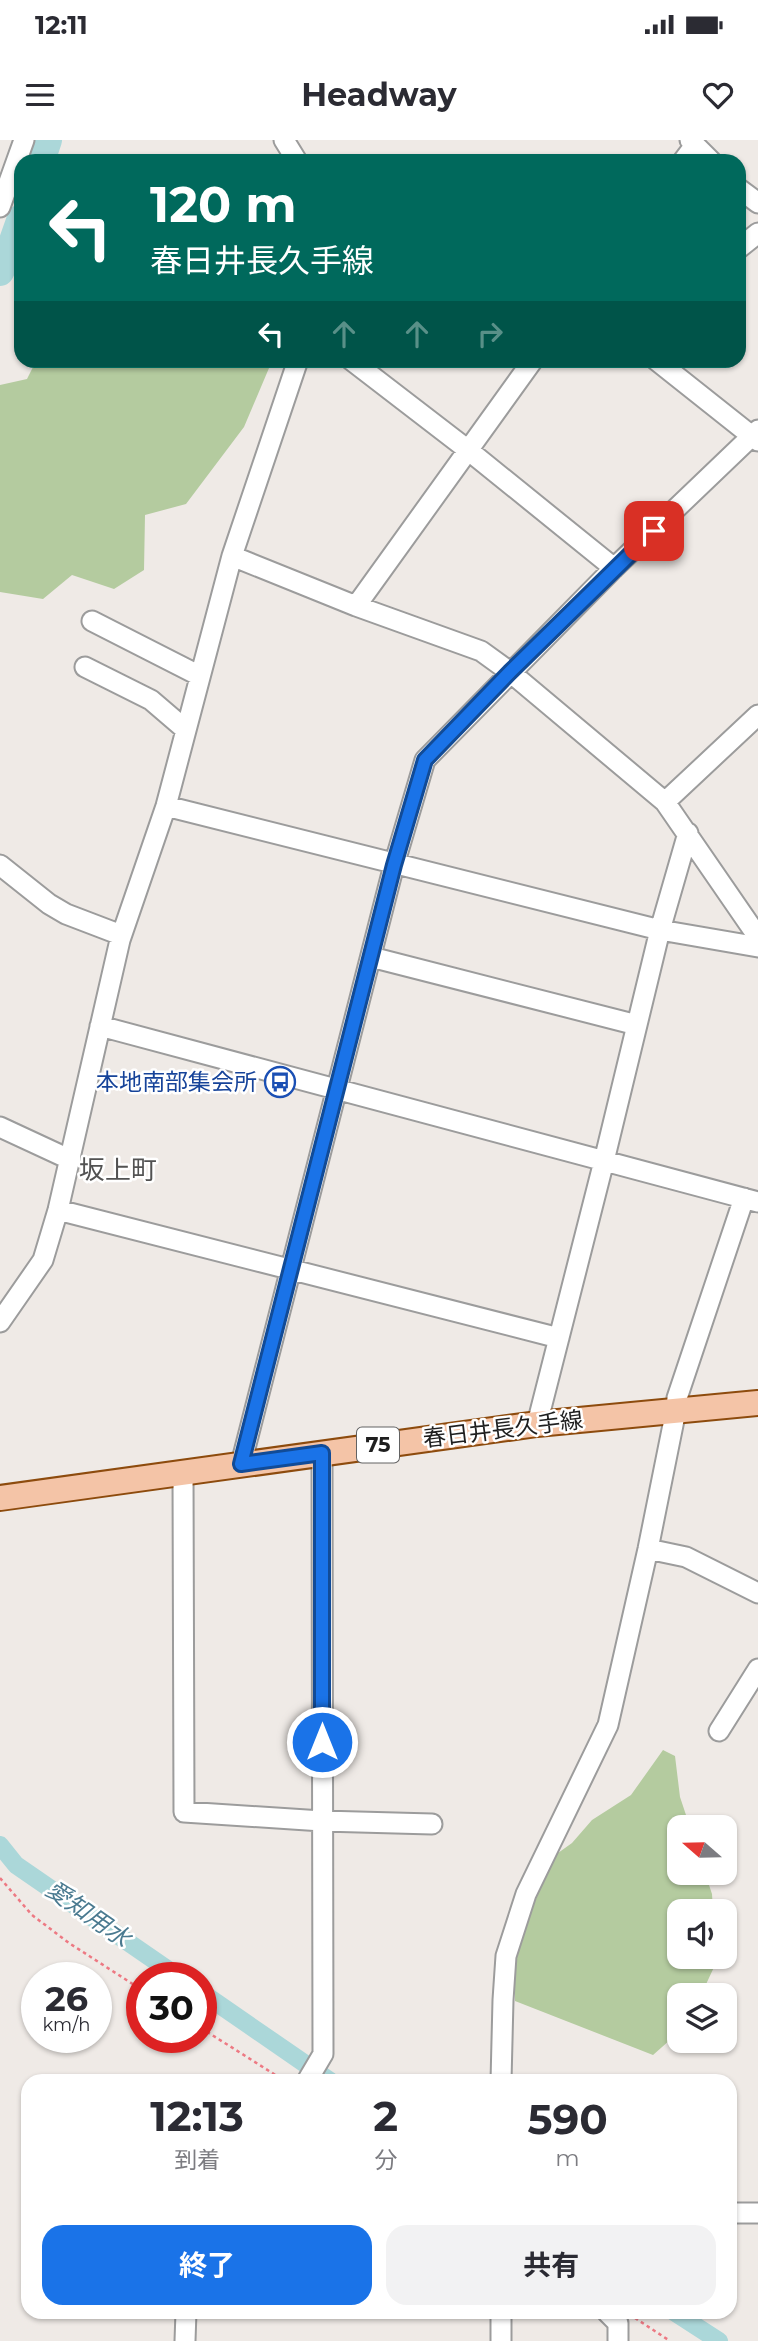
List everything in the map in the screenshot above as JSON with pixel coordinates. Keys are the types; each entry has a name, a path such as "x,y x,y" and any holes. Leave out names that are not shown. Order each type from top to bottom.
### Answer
{"main road":[{"name":"春日井長久手線","path":"0,1498 537,1424 758,1403"}],"street":[{"path":"0,207 14,168"},
{"path":"0,1322 43,1260 71,1160 121,935 166,806 232,556 295,368"},
{"path":"361,368 614,568"},
{"path":"356,606 527,368"},
{"path":"241,1464 394,865 425,760 614,568 756,436 667,368"},
{"path":"232,556 356,606 481,651 510,672 665,802 758,937"},
{"path":"92,621 200,676"},
{"path":"85,667 151,699 186,730"},
{"path":"665,802 758,715"},
{"path":"166,806 660,930 758,947"},
{"path":"537,1424 660,930 688,833"},
{"path":"0,865 66,914 121,935"},
{"path":"371,957 637,1025"},
{"path":"100,1026 751,1200 677,1398 648,1549 608,1725 526,1894 506,1956 501,2074"},
{"path":"0,1127 71,1160"},
{"path":"58,1209 559,1338"},
{"path":"310,2074 323,2054 322,1453"},
{"path":"183,1473 184,1812 322,1821 432,1824"},
{"path":"648,1549 685,1558 758,1593"},
{"path":"719,1731 758,1669"},
{"path":"737,2213 758,2213"},
{"path":"185,2341 186,2319"},
{"path":"501,2319 501,2341"},
{"path":"614,2319 618,2323 618,2341"}],"path":[{"path":"0,1878 32,1915 69,1944 126,1980"},
{"path":"217,2038 274,2074"},
{"path":"637,2319 670,2341"}],"green space":[{"path":"32,368 269,368 244,427 186,504 145,515 144,570 114,589 72,575 43,599 0,592 0,385 27,379"},
{"path":"663,1750 675,1756 680,1797 686,1815 667,1815 667,1885 709,1885 712,1894 712,1899 667,1899 667,1969 713,1969 707,1983 667,1983 667,2043 653,2055 515,2001 515,1960 551,1858 572,1843 592,1820 631,1795"}],"waterway":[{"path":"43,154 48,140"},
{"path":"0,272 14,238"},
{"name":"愛知用水","path":"0,1845 16,1865 157,1962"},
{"name":"愛知用水","path":"217,2003 320,2074"},
{"name":"愛知用水","path":"685,2319 719,2341"}],"place":[{"name":"本地南部集会所","path":"280,1082"}],"district":[{"name":"坂上町","path":"118,1170"}],"route":[{"path":"322,1742 322,1453 241,1464 394,865 425,760 510,672 654,531"}]}
